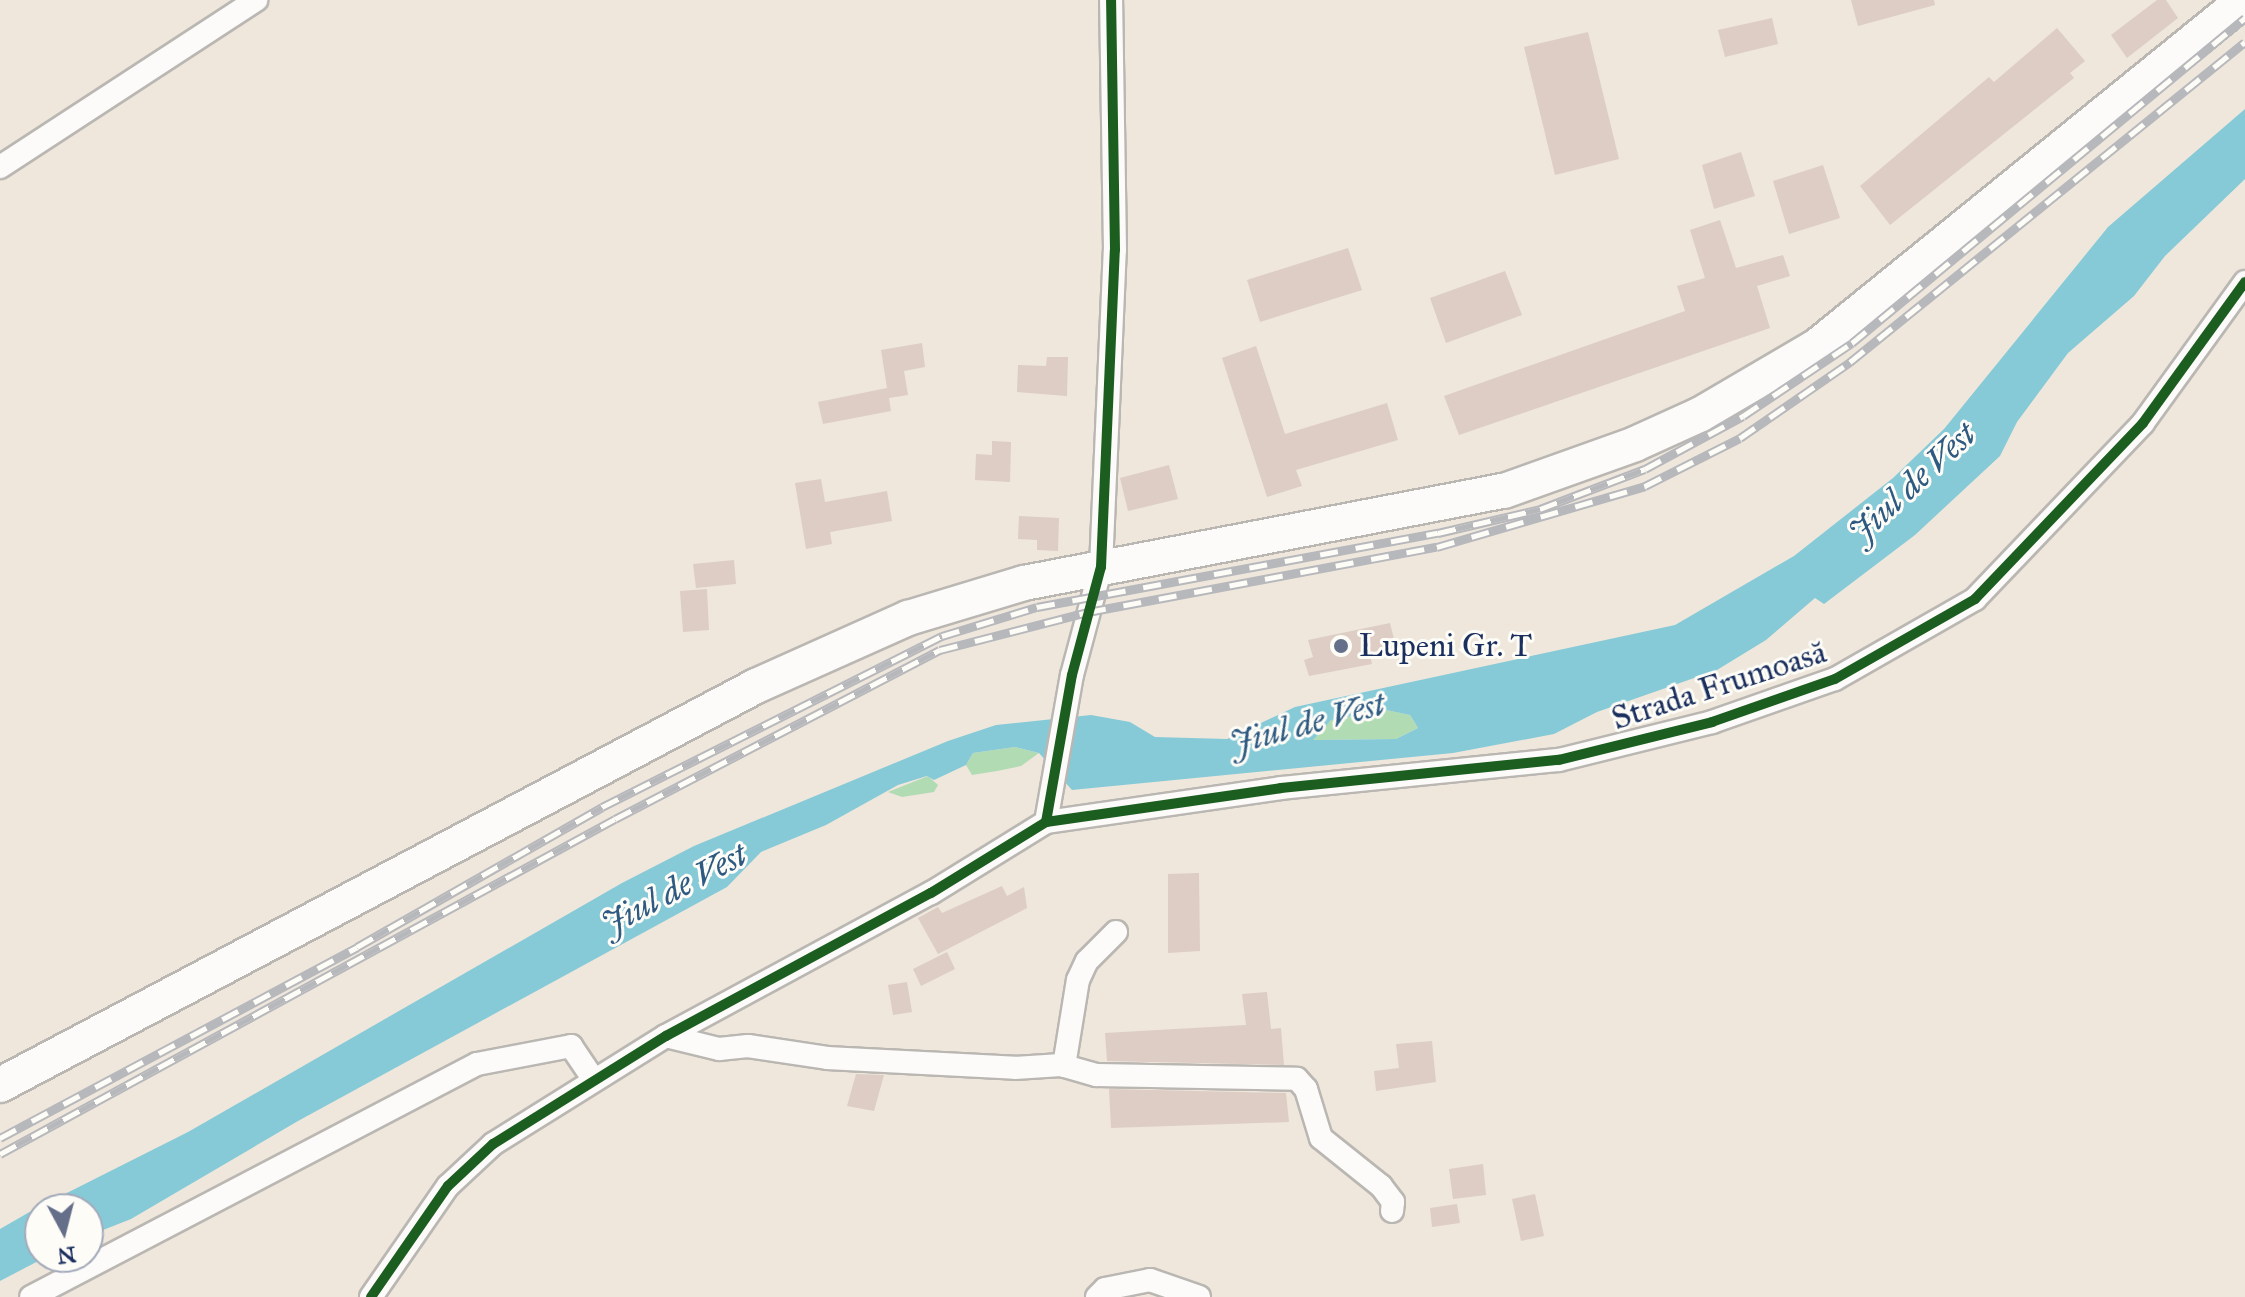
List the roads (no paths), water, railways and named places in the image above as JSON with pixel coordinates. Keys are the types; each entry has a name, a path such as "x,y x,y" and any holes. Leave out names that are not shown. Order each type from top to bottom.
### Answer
{"main road":[{"path":"0,1085 756,686 908,618 1024,583 1504,491 1635,444 1701,414 1817,346 2244,0"}],"street":[{"path":"0,167 256,0"},
{"path":"371,1297 448,1186 493,1144 666,1036 931,893 1046,814 1072,675 1101,567 1115,250 1111,0"},
{"name":"Strada Frumoasă","path":"1046,814 1559,760 1712,722 1835,679 1975,599 2143,423 2245,282"},
{"path":"1064,1066 1078,980 1087,961 1116,932"},
{"path":"666,1036 719,1049 748,1046 827,1058 1064,1066 1097,1075 1297,1079 1306,1089 1321,1138 1381,1186 1393,1202 1392,1211"},
{"path":"31,1297 477,1064 571,1046 593,1079"},
{"path":"1097,1297 1105,1289 1150,1280 1199,1297"}],"water":[{"name":"Jiul de Vest","path":"2245,109 2245,179 2165,256 2134,296 2068,353 2017,422 2000,456 1915,535 1824,604 1815,598 1766,640 1717,670 1597,712 1554,734 1453,753 1072,790 1039,753 1015,747 973,753 966,765 934,780 927,776 898,785 826,825 761,852 727,887 298,1121 131,1219 104,1230 104,1193 67,1193 188,1132 622,883 694,846 948,741 996,725 1091,715 1130,722 1155,737 1227,739 1295,707 1675,625 1794,556 1893,478 1944,429 2108,227","holes":["1386,710 1410,715 1418,728 1396,739 1313,740 1331,720"]},
{"path":"24,1215 24,1268 0,1281 0,1229"}],"railway":[{"path":"0,1138 357,947 602,807 942,636 1037,607 1438,533 1540,509 1645,469 1743,416 1852,343 2245,18"},
{"path":"0,1154 615,819 940,650 1088,612 1437,547 1645,486 1740,438 1850,362 2245,42"}],"place":[{"name":"Lupeni Gr. T","path":"1341,646"}]}
